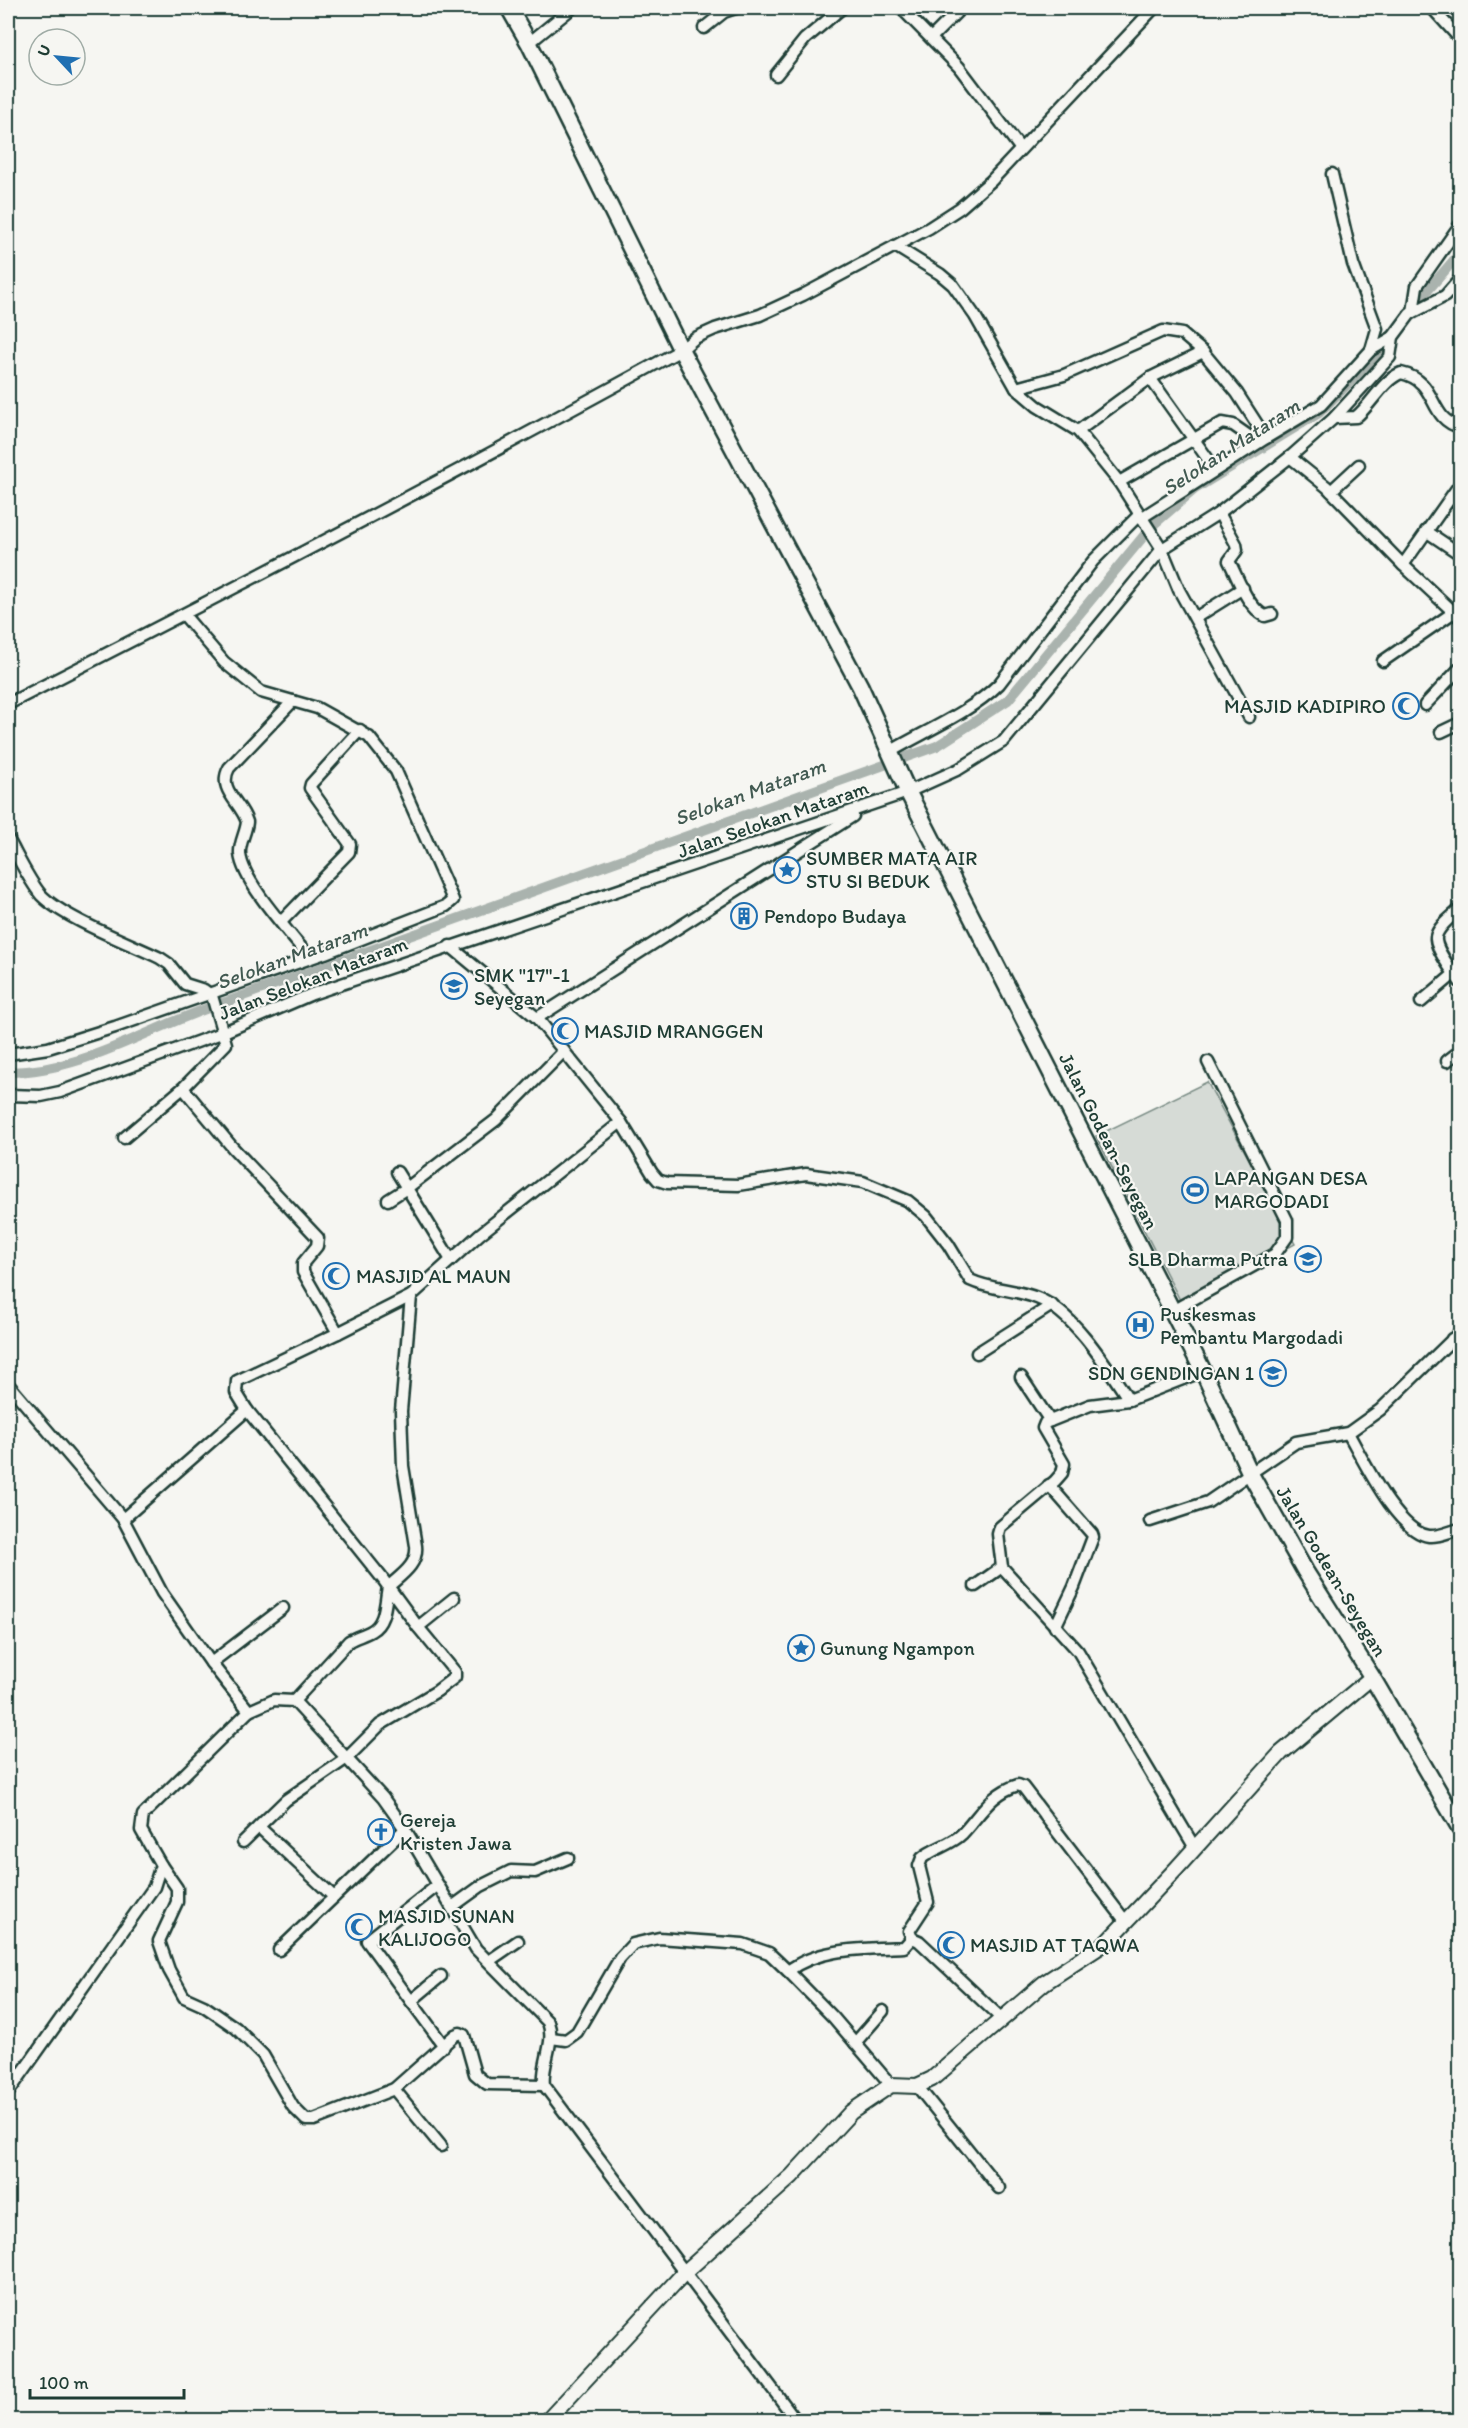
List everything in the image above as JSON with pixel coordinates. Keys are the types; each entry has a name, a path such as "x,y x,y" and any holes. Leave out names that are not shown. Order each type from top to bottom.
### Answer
{"main road":[{"name":"Jalan Godean-Seyegan","path":"509,8 529,43 681,350 860,686 906,788 1203,1371 1251,1475 1305,1571 1372,1677 1461,1828"}],"street":[{"path":"529,43 572,8"},
{"path":"704,28 724,12 736,8"},
{"path":"776,75 805,39 842,8"},
{"path":"901,8 959,67 1020,148"},
{"path":"931,38 961,8"},
{"path":"8,704 184,615 500,449 681,350 695,339 715,329 760,315 803,295 960,208 976,195 1154,8"},
{"path":"1432,8 1461,39"},
{"path":"1332,174 1353,264 1377,329 1371,350"},
{"path":"1412,313 1417,286 1461,225"},
{"path":"895,246 940,274 953,285 975,316 1016,388 1037,406 1078,431 1119,482 1162,549 1179,590 1250,717"},
{"path":"890,755 989,694 1093,561 1142,518 1215,469 1321,405 1371,350 1394,336 1412,313 1445,296 1461,279"},
{"path":"1016,388 1064,375 1163,331 1182,334 1203,352 1238,393 1266,438"},
{"name":"Jalan Selokan Mataram","path":"8,1095 41,1096 60,1092 224,1032 312,994 868,806 906,788 959,769 1004,741 1162,549 1219,513 1290,457 1334,418 1390,357 1394,336"},
{"path":"1078,431 1150,378 1203,352"},
{"path":"1334,418 1356,417 1390,379 1401,373 1422,382 1436,408 1448,421 1461,427"},
{"path":"1150,378 1215,469"},
{"path":"1119,482 1222,423 1233,425 1253,440 1266,438"},
{"path":"1290,457 1331,491 1403,565 1457,615 1383,661"},
{"path":"1331,491 1359,465"},
{"path":"1403,565 1461,484"},
{"path":"1219,513 1236,544 1237,550 1229,561 1243,588 1261,614 1265,616 1272,614"},
{"path":"1426,531 1461,554"},
{"path":"1195,618 1243,588"},
{"path":"8,1054 48,1048 210,995 446,906 453,900 396,771 369,737 317,708 268,696 254,687 212,650 184,615"},
{"path":"1425,705 1461,668"},
{"path":"293,701 229,768 225,780 226,788 246,822 240,854 245,868 254,886 309,957"},
{"path":"1441,732 1461,723"},
{"path":"281,922 349,852 350,844 310,788 311,784 360,730"},
{"path":"537,1018 868,806"},
{"path":"8,839 39,892 47,900 63,911 169,964 185,984 210,995 220,1017 226,1041 225,1047 183,1089 124,1138"},
{"path":"1421,1002 1457,978 1436,944 1436,936 1440,929 1461,909"},
{"path":"450,946 537,1018 621,1122 658,1180 667,1183 738,1185 806,1173 864,1182 908,1201 926,1216 948,1244 970,1280 1028,1294 1052,1305 1088,1341 1129,1400"},
{"path":"388,1200 496,1120 564,1051"},
{"path":"1447,1062 1461,1051"},
{"path":"1172,1311 1275,1254 1287,1237 1287,1220 1208,1062"},
{"path":"183,1089 255,1173 318,1238 317,1246 303,1263 303,1272 338,1333"},
{"path":"243,1842 286,1800 346,1758 387,1720 437,1691 455,1677 455,1672 247,1410 237,1392 237,1381 411,1296 451,1260 621,1122"},
{"path":"397,1172 403,1190 451,1260"},
{"path":"294,1701 349,1641 379,1626 384,1614 388,1587 411,1567 417,1553 403,1466 401,1411 411,1296"},
{"path":"977,1353 1052,1305"},
{"path":"1150,1521 1208,1502 1251,1475 1296,1442 1348,1433 1380,1410 1456,1336 1461,1352"},
{"path":"1195,1848 1078,1651 1002,1567 998,1534 1000,1527 1062,1473 1064,1464 1043,1428 1045,1423 1090,1406 1129,1400 1203,1371"},
{"path":"1021,1377 1050,1421"},
{"path":"8,1384 123,1519 162,1593 211,1663 249,1711"},
{"path":"123,1519 247,1410"},
{"path":"1348,1433 1379,1488 1393,1509 1407,1522 1427,1536 1436,1536 1461,1529"},
{"path":"1049,1485 1093,1537 1074,1587 1055,1627"},
{"path":"975,1586 1002,1567"},
{"path":"418,1628 454,1598"},
{"path":"211,1663 283,1608"},
{"path":"548,2421 684,2272 792,2176 851,2112 891,2085 917,2086 932,2079 1055,1975 1107,1942 1281,1753 1372,1677"},
{"path":"544,2085 487,2084 475,2074 464,2035 460,2033 394,2089 314,2120 306,2120 300,2116 263,2055 236,2028 204,2006 184,1997 169,1970 159,1941 177,1902 177,1888 141,1830 143,1815 249,1711 274,1700 294,1701 383,1798 405,1829 476,1949 548,2022 551,2038 543,2077 544,2085 796,2421"},
{"path":"1002,2019 919,1941 912,1938 909,1929 928,1902 919,1866 922,1858 930,1851 962,1834 988,1803 1001,1792 1018,1785 1023,1787 1126,1922"},
{"path":"259,1827 334,1897"},
{"path":"279,1950 405,1829"},
{"path":"452,1907 481,1886 511,1871 535,1872 568,1858"},
{"path":"8,2093 148,1897 161,1865"},
{"path":"438,1885 367,1941 444,2046"},
{"path":"551,2038 566,2040 577,2032 624,1952 630,1946 659,1938 743,1944 769,1953 788,1971 833,2017 891,2085"},
{"path":"788,1971 803,1961 849,1950 904,1947 912,1938"},
{"path":"489,1961 518,1941"},
{"path":"411,2001 441,1976"},
{"path":"855,2043 883,2011"},
{"path":"917,2086 999,2188"},
{"path":"394,2089 441,2146"}],"shaded area":[{"name":"LAPANGAN DESA MARGODADI","path":"1207,1082 1295,1244 1183,1306 1096,1136"}],"waterway":[{"name":"Selokan Mataram","path":"1423,296 1460,253"},
{"name":"Selokan Mataram","path":"8,1072 37,1070 93,1055 201,1010 937,746 1008,700 1152,526 1195,489 1319,413 1383,348"}],"place":[{"name":"MASJID KADIPIRO","path":"1406,706"},
{"name":"SUMBER MATA AIR STU SI BEDUK","path":"787,870"},
{"name":"Pendopo Budaya","path":"744,916"},
{"name":"SMK \"17\"-1 Seyegan","path":"454,986"},
{"name":"MASJID MRANGGEN","path":"565,1031"},
{"name":"LAPANGAN DESA MARGODADI","path":"1195,1190"},
{"name":"SLB Dharma Putra","path":"1308,1259"},
{"name":"MASJID AL MAUN","path":"336,1276"},
{"name":"Puskesmas Pembantu Margodadi","path":"1140,1325"},
{"name":"SDN GENDINGAN 1","path":"1273,1373"},
{"name":"Gunung Ngampon","path":"801,1648"},
{"name":"Gereja Kristen Jawa","path":"381,1832"},
{"name":"MASJID SUNAN KALIJOGO","path":"359,1927"},
{"name":"MASJID AT TAQWA","path":"951,1945"}]}
